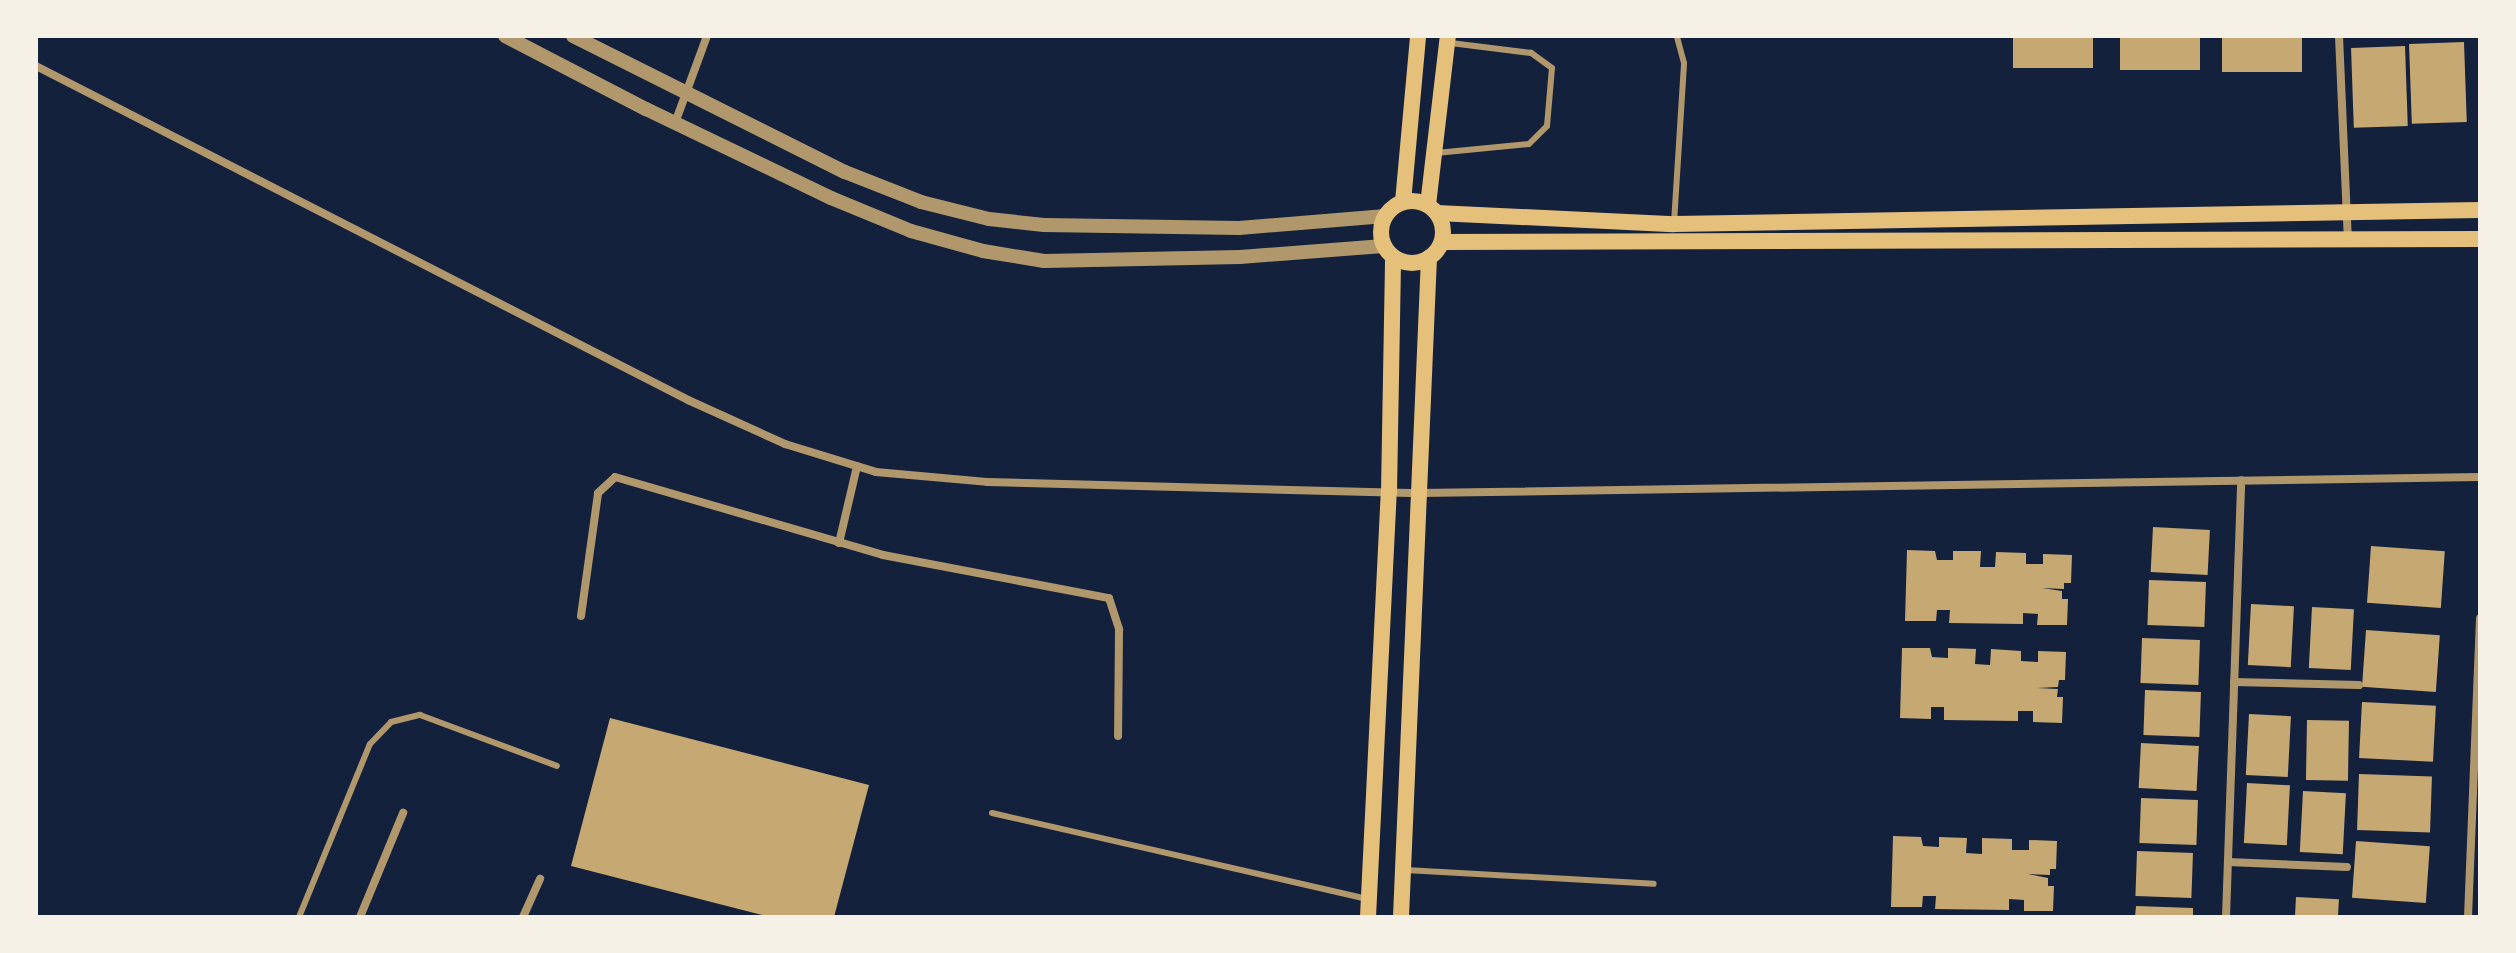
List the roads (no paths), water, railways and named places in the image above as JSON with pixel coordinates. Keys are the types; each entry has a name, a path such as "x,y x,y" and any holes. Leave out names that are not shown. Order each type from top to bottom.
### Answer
{"main road":[{"path":"1368,908 1389,492 1389,252 1380,232 1386,216 1403,202 1418,36"},
{"path":"1389,252 1408,264 1429,258 1443,242 1444,230 1432,209 1434,153 1447,39"},
{"path":"1403,202 1432,209 1674,224 2480,210"},
{"path":"1443,242 2480,239"},
{"path":"1401,917 1429,258"}],"street":[{"path":"505,36 831,198 911,231 983,251 1044,261 1389,252"},
{"path":"573,36 845,172 921,202 989,219 1044,225 1239,228 1386,216"},
{"path":"675,123 707,36"},
{"path":"2339,36 2348,240"},
{"path":"36,66 688,400 785,444 876,472 987,482 1420,493 2480,477"},
{"path":"839,543 857,466"},
{"path":"581,616 598,493 615,477 883,555 1109,598 1119,629 1118,736"},
{"path":"2226,917 2241,480"},
{"path":"2468,917 2480,618"},
{"path":"2234,682 2359,685"},
{"path":"360,917 403,813"},
{"path":"2469,833 2480,834"},
{"path":"2228,862 2347,867"},
{"path":"523,917 540,879"}],"lane":[{"path":"1674,224 1684,63 1677,36"},
{"path":"1434,153 1529,144 1547,126 1552,68 1531,53 1447,39"},
{"path":"299,917 370,744 391,722 420,715 557,766"},
{"path":"992,813 1368,908"},
{"path":"1403,870 1654,884"}]}
